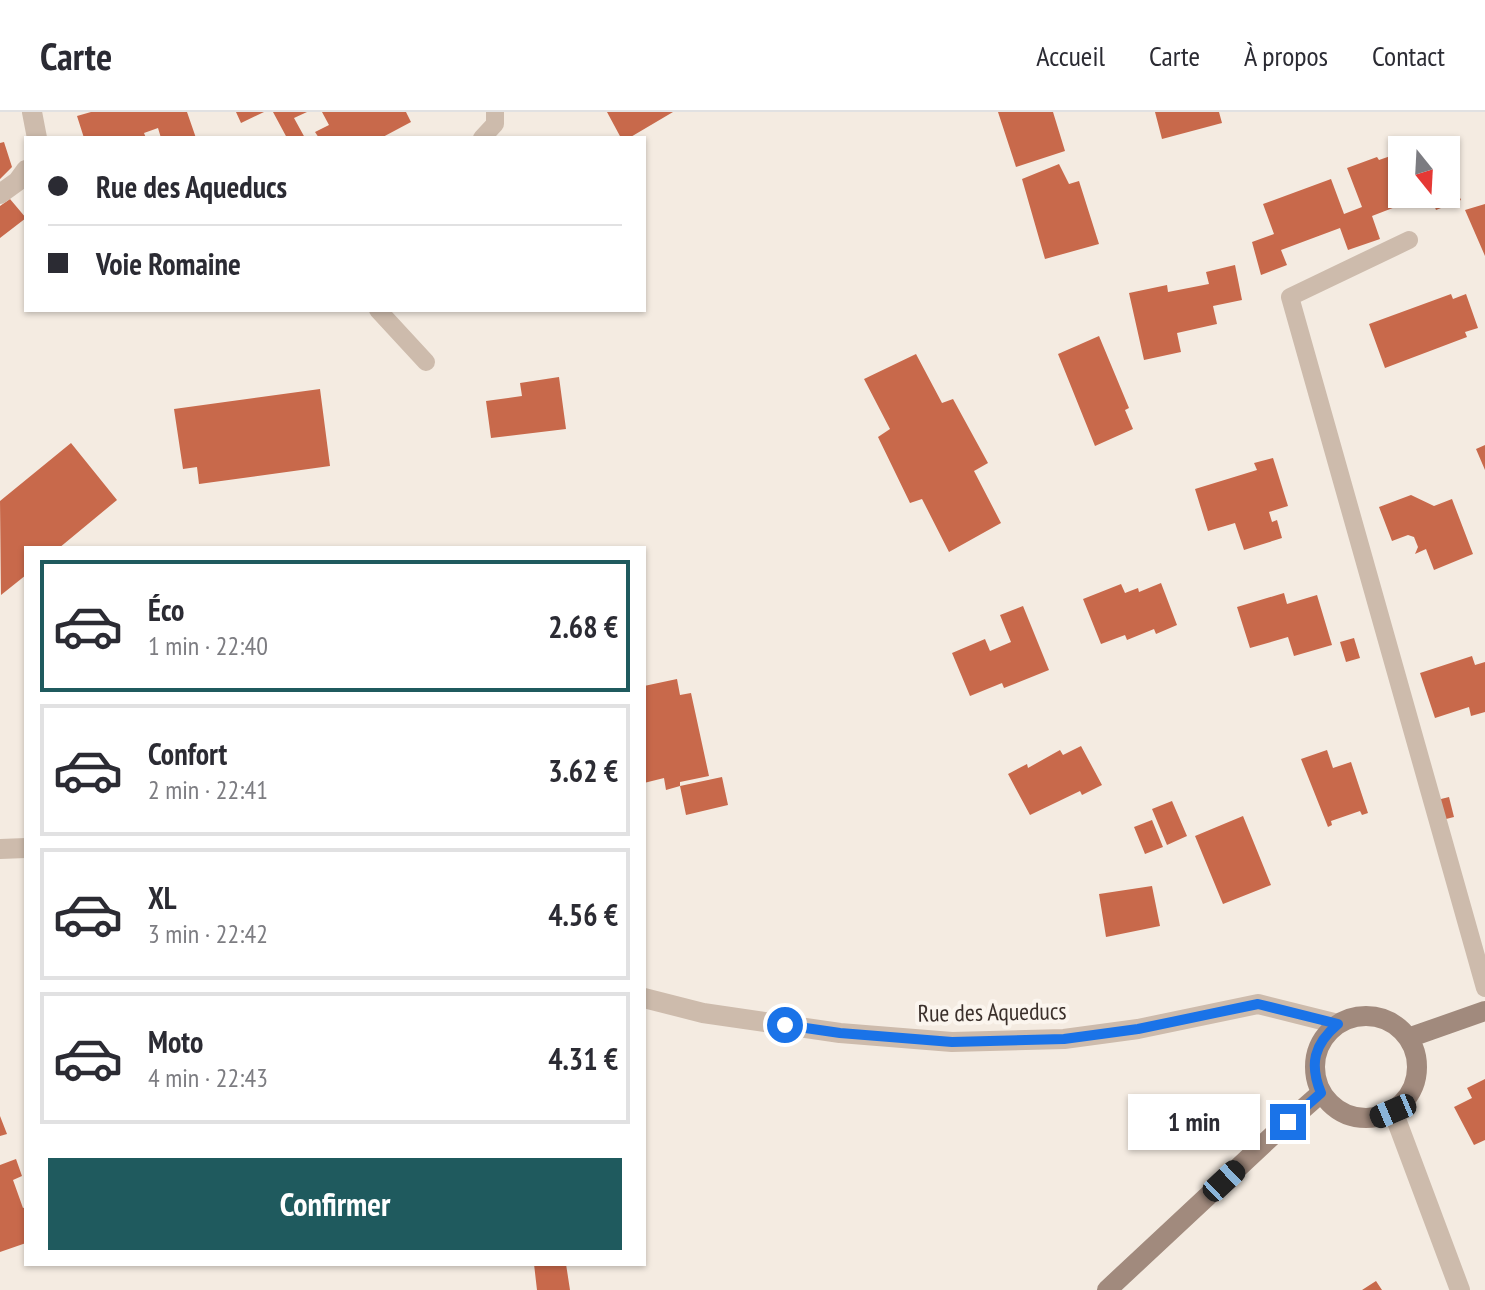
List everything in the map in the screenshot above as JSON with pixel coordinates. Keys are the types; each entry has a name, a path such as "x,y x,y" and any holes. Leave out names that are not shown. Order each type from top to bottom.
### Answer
{"street":[{"path":"32,112 37,136"},
{"path":"0,194 24,173"},
{"path":"0,849 24,848"},
{"name":"Rue des Aqueducs","path":"646,999 703,1013 840,1033 952,1042 1079,1037 1138,1029 1258,1004 1338,1024"},
{"path":"1408,1038 1485,1011"},
{"path":"1353,1017 1384,1019 1408,1038 1415,1053 1417,1070 1414,1086 1393,1111 1361,1119 1345,1115 1331,1106 1321,1093 1316,1081 1315,1055 1320,1042 1338,1024 1353,1017"},
{"path":"1107,1290 1321,1093"},
{"path":"1393,1111 1460,1290"}],"lane":[{"path":"484,136 495,124 495,112"},
{"path":"1409,240 1290,297 1485,988"},
{"path":"380,312 426,362"}],"building":[{"path":"91,112 187,112 195,136 160,136 158,128 144,133 145,136 83,136 77,116"},
{"path":"236,112 264,112 241,123"},
{"path":"273,112 307,112 294,118 304,136 286,136"},
{"path":"322,112 406,112 411,122 385,136 318,136 315,132 329,125"},
{"path":"607,112 673,112 632,136 620,136"},
{"path":"998,112 1053,112 1065,151 1016,167"},
{"path":"1155,112 1219,112 1222,123 1162,139"},
{"path":"4,142 12,167 0,179 0,143"},
{"path":"1377,157 1379,160 1388,157 1388,208 1393,208 1372,216 1380,239 1348,250 1340,228 1281,250 1287,265 1261,275 1252,242 1274,234 1263,204 1331,179 1344,214 1362,207 1347,168"},
{"path":"1059,164 1069,184 1079,181 1099,244 1045,259 1022,179"},
{"path":"10,199 24,220 0,238 0,206"},
{"path":"1485,204 1485,256 1465,210"},
{"path":"1235,265 1242,300 1213,306 1217,324 1177,333 1181,352 1144,360 1129,293 1167,285 1168,292 1209,284 1206,272"},
{"path":"1451,294 1453,299 1466,294 1478,328 1465,332 1467,337 1385,368 1369,324"},
{"path":"1099,336 1129,408 1125,410 1133,429 1095,446 1058,354"},
{"path":"916,354 942,403 953,399 988,463 974,471 1001,523 949,552 922,499 910,503 878,437 890,429 864,379"},
{"path":"559,377 566,429 491,438 486,401 522,396 520,383"},
{"path":"320,389 330,466 199,484 197,467 183,469 174,409"},
{"path":"71,443 117,500 61,546 24,546 24,577 1,595 0,501"},
{"path":"1485,445 1485,470 1476,449"},
{"path":"1273,458 1288,506 1269,512 1272,522 1277,520 1282,538 1244,550 1235,523 1208,531 1195,489 1257,470 1254,463"},
{"path":"1411,495 1434,506 1452,499 1473,554 1434,570 1426,549 1415,554 1418,547 1414,537 1408,535 1392,541 1379,507"},
{"path":"1161,583 1177,625 1156,634 1154,629 1127,640 1125,635 1101,644 1083,599 1121,584 1125,593 1138,588 1139,592"},
{"path":"1284,593 1287,604 1317,595 1332,645 1294,656 1288,637 1250,648 1237,607"},
{"path":"1023,606 1049,670 1004,688 1002,683 970,696 952,653 985,639 990,651 1011,642 1000,615"},
{"path":"1354,638 1360,658 1346,662 1340,642"},
{"path":"1472,656 1475,665 1485,662 1485,712 1471,716 1469,707 1435,718 1420,673"},
{"path":"677,679 680,695 691,693 709,776 680,782 680,786 666,790 664,778 646,782 646,686"},
{"path":"1081,746 1102,785 1082,795 1080,791 1030,815 1008,774 1027,764 1028,768 1060,750 1063,755"},
{"path":"1327,750 1333,768 1351,762 1368,813 1362,815 1360,811 1331,821 1332,825 1328,827 1301,759"},
{"path":"722,777 728,805 686,815 680,786"},
{"path":"1449,797 1454,817 1442,820 1437,800"},
{"path":"1172,801 1187,836 1167,845 1152,809"},
{"path":"1243,816 1271,885 1223,904 1195,836"},
{"path":"1152,820 1163,847 1145,854 1134,827"},
{"path":"1152,886 1160,926 1106,937 1099,894"},
{"path":"1485,1079 1485,1140 1474,1145 1454,1107 1472,1098 1467,1088"},
{"path":"0,1116 7,1134 0,1136"},
{"path":"16,1159 22,1176 13,1180 24,1208 24,1244 0,1252 0,1165"},
{"path":"534,1266 566,1266 570,1290 537,1290"},
{"path":"1376,1281 1382,1290 1362,1290"}],"route":[{"path":"785,1025 952,1042 1064,1039 1138,1029 1258,1004 1338,1024 1320,1042 1315,1055 1316,1081 1321,1093 1288,1122"}]}
